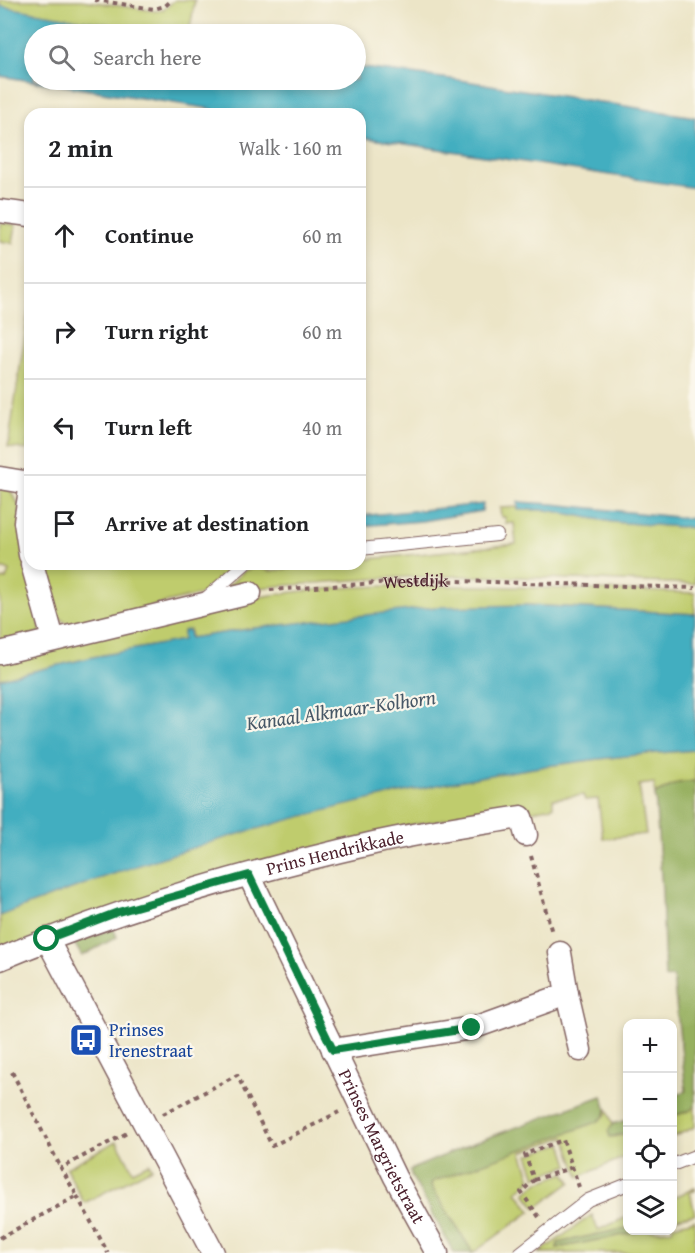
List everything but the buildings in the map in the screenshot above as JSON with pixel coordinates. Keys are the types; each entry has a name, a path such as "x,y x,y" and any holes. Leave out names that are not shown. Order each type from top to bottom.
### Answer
{"street":[{"path":"0,211 24,214"},
{"path":"0,478 24,482"},
{"path":"34,570 53,639"},
{"path":"0,653 250,593"},
{"name":"Prins Hendrikkade","path":"0,959 118,912 375,843 522,816 526,835"},
{"name":"Prinses Margrietstraat","path":"249,875 395,1177 437,1253"},
{"path":"47,939 213,1253"},
{"path":"560,953 580,1050"},
{"path":"333,1050 472,1028 567,994"}],"lane":[{"path":"366,548 496,535"},
{"path":"197,606 238,570"},
{"path":"677,1163 695,1156"},
{"path":"520,1253 588,1200 623,1186"}],"path":[{"path":"95,0 154,9 165,6 171,0"},
{"name":"Westdijk","path":"250,593 291,588 423,580 695,588"},
{"path":"526,835 554,941 560,953"},
{"path":"12,1072 61,1168"},
{"path":"534,1180 525,1154 563,1140 578,1185 588,1200"},
{"path":"549,1230 521,1192 534,1180 573,1167"},
{"path":"77,1196 108,1253"}],"green space":[{"path":"0,0 81,0 155,11 163,10 175,0 195,0 191,24 104,24 0,6"},
{"path":"0,223 16,225 13,243 0,241"},
{"path":"24,341 24,450 8,447"},
{"path":"0,487 10,490 18,503 24,537 24,570 30,570 41,632 0,647 0,580 6,579 9,571 0,569"},
{"path":"518,507 519,510 547,510 612,522 695,528 695,584 446,576 364,579 223,591 247,570 366,570 366,559 516,544 514,523 506,524 505,517 501,517 500,508"},
{"path":"45,570 228,570 202,594 72,626 57,615"},
{"path":"483,586 695,593 695,614 527,605 255,628 190,638 190,631 184,640 93,657 0,679 0,659 209,606 279,594 355,587"},
{"path":"695,750 695,781 678,783 655,794 654,783 639,785 646,834 603,839 598,799 585,800 583,795 553,799 553,807 527,812 525,805 411,825 0,949 0,916 168,855 254,829 429,786 517,770 606,758"},
{"path":"695,781 695,1106 689,1111 677,1115 677,1095 686,1091 673,977 665,978 655,794 678,783"},
{"path":"113,928 117,937 82,956 74,943"},
{"path":"602,1096 606,1110 604,1117 597,1122 432,1182 431,1186 473,1253 454,1253 410,1171 476,1142"},
{"path":"695,1106 695,1127 677,1135 677,1115 689,1111"},
{"path":"607,1109 613,1124 610,1127 614,1137 623,1134 623,1158 579,1177 565,1137 522,1152 531,1179 517,1192 531,1211 473,1253 431,1186 432,1181 605,1116"},
{"path":"623,1121 623,1134 610,1137 608,1131 613,1124"},
{"path":"117,1141 133,1171 149,1163 152,1168 84,1203 66,1168"},
{"path":"562,1143 569,1165 536,1177 528,1155"},
{"path":"565,1173 571,1182 536,1208 525,1193 537,1183"},
{"path":"695,1188 695,1191 690,1192 695,1214 677,1218 677,1196"},
{"path":"592,1215 598,1230 623,1219 623,1229 558,1243 557,1248 623,1235 677,1235 677,1224 695,1220 695,1253 539,1253"},
{"path":"623,1229 623,1235 557,1248 558,1243"}],"water":[{"path":"0,6 105,24 24,24 24,80 0,76"},
{"path":"366,68 459,80 695,117 695,188 366,138 366,108 206,108 90,90 366,90"},
{"path":"518,502 695,519 695,528 612,522 547,510 518,510"},
{"path":"483,504 482,511 422,521 366,526 366,515"},
{"name":"Kanaal Alkmaar-Kolhorn","path":"527,605 695,614 695,750 606,758 518,770 342,806 254,829 168,856 0,916 0,679 93,657 183,640 183,631 189,630 190,638 435,607"}],"place":[{"name":"Prinses Irenestraat","path":"86,1040"}],"route":[{"path":"47,939 118,912 249,875 333,1050 472,1028"}]}
